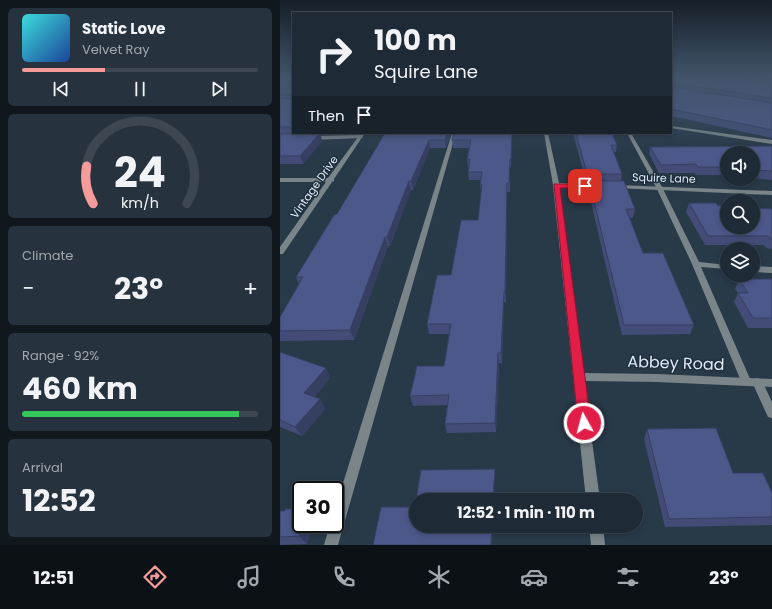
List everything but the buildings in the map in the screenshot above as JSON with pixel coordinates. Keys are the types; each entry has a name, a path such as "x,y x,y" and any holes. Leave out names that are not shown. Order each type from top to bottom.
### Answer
{"street":[{"path":"672,127 772,142"},
{"path":"331,545 454,134"},
{"path":"546,134 556,186 592,493"},
{"path":"629,134 659,187 752,382 772,413"},
{"path":"308,138 362,135"},
{"name":"Vintage Drive","path":"280,252 332,180 362,135"},
{"path":"280,180 332,180"},
{"path":"556,186 603,186"},
{"name":"Squire Lane","path":"611,186 772,193"},
{"path":"696,264 720,266"},
{"path":"760,269 772,270"},
{"name":"Abbey Road","path":"579,377 657,378 772,383"},
{"path":"597,533 598,545"}],"route":[{"path":"584,423 556,186 585,186"}]}
